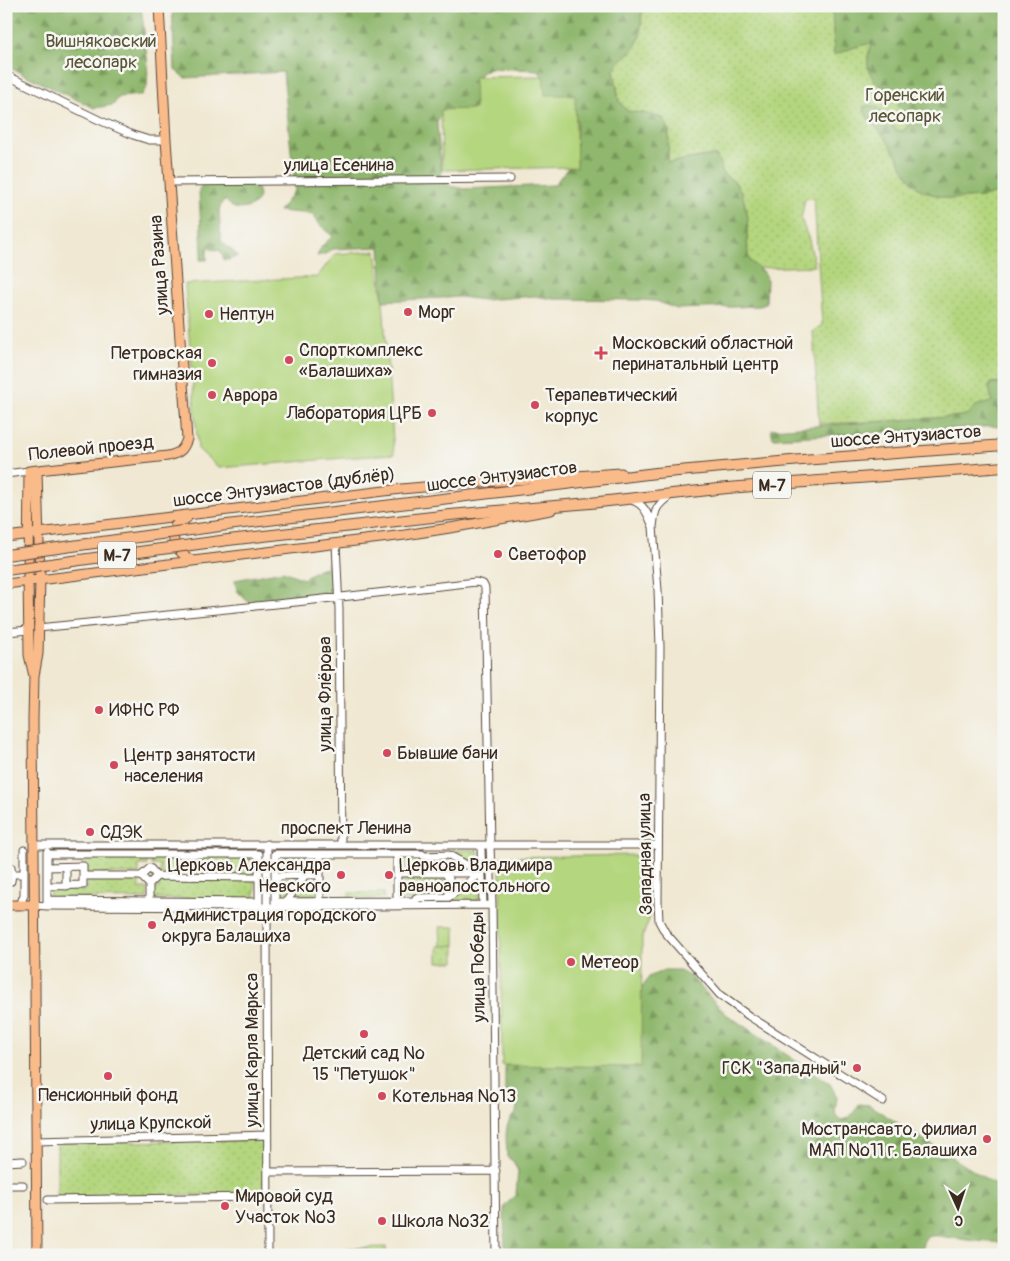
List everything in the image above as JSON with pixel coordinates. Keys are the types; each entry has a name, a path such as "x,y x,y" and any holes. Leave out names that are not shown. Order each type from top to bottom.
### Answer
{"highway":[{"name":"шоссе Энтузиастов","path":"6,555 227,525 656,473 1004,445"},
{"name":"шоссе Энтузиастов","path":"6,570 228,540 450,515 590,504 727,488 1004,467"}],"main road":[{"name":"улица Разина","path":"160,6 166,140 188,440 185,447 178,453"},
{"name":"Полевой проезд","path":"33,470 168,456 178,453"},
{"path":"33,470 34,533 40,579 38,654 34,676 37,1255"},
{"name":"шоссе Энтузиастов (дублёр)","path":"6,537 411,488 587,475 656,473"},
{"path":"6,584 456,527 590,504"},
{"path":"193,561 178,550 174,543 173,534 178,523 194,515"},
{"path":"34,533 28,581 29,654 34,676"},
{"path":"6,905 34,905"}],"street":[{"path":"6,75 133,135 149,140 166,140"},
{"name":"улица Есенина","path":"169,182 510,179"},
{"name":"Полевой проезд","path":"6,474 33,470"},
{"name":"Западная улица","path":"672,494 655,510 653,527 660,647 659,921 665,932 720,995 749,1016 883,1102"},
{"name":"Западная улица","path":"626,500 635,501 644,508 653,527"},
{"name":"улица Флёрова","path":"336,543 339,597 341,845"},
{"name":"улица Победы","path":"339,597 476,582 486,588 496,1255"},
{"path":"38,628 339,597"},
{"path":"6,632 29,630"},
{"name":"улица Карла Маркса","path":"267,844 268,1255"},
{"name":"проспект Ленина","path":"34,845 658,845"},
{"path":"482,849 483,903"},
{"path":"22,900 24,895 24,850"},
{"path":"46,854 150,854 259,854 259,902 46,899 46,854"},
{"path":"150,854 150,868 158,876"},
{"path":"275,854 449,855 481,873 449,897 416,898 416,901 275,902 277,876 275,854"},
{"path":"320,854 320,901"},
{"path":"397,854 397,901"},
{"path":"449,855 449,897"},
{"path":"397,863 408,873"},
{"path":"47,866 83,866 83,886 47,886"},
{"path":"66,866 66,886"},
{"path":"6,867 12,867 12,881 6,881"},
{"path":"83,876 141,876 150,868"},
{"path":"397,873 481,873"},
{"path":"397,884 408,873"},
{"path":"12,874 24,874"},
{"path":"286,902 305,875"},
{"path":"277,876 320,875"},
{"path":"141,876 149,884 149,900"},
{"path":"149,884 158,876 259,877"},
{"path":"34,905 492,906"},
{"name":"улица Крупской","path":"36,1140 267,1135"},
{"path":"6,1162 23,1162"},
{"path":"268,1172 496,1171"},
{"path":"6,1185 24,1186"},
{"path":"48,1200 259,1197"}],"green space":[{"name":"Вишняковский лесопарк","path":"6,6 141,6 148,66 147,87 141,95 119,97 113,105 94,108 6,66"},
{"path":"172,6 647,6 642,12 640,38 632,51 620,61 614,70 619,101 627,111 663,118 669,129 668,163 716,156 724,175 735,182 742,193 748,217 748,255 750,261 764,273 767,279 766,304 760,306 677,309 656,301 553,299 535,296 484,300 460,297 383,301 380,247 333,249 317,256 322,246 333,236 317,221 313,214 279,211 295,190 283,72 185,78 175,70","holes":["489,68 538,70 543,77 545,104 572,114 577,121 576,158 554,185 464,189 450,186 442,178 438,119 443,115 478,115 477,83 480,74"]},
{"name":"Горенский лесопарк","path":"599,6 1004,6 1004,416 819,424 813,331 822,325 814,198 805,199 801,219 809,240 815,266 758,268 750,261 707,156 668,163 669,129 626,112 619,101 614,70 616,66"},
{"path":"832,6 1004,6 1004,191 983,197 950,199 928,193 914,184 885,138 867,117 863,107 874,106 878,108 896,130 902,131 907,128 908,120 898,103 897,94 891,88 881,86 872,78 868,67 868,55 872,43 834,55"},
{"path":"543,76 545,95 575,95 577,167 442,170 441,110 475,109 474,77"},
{"path":"205,183 253,184 258,190 259,196 257,201 253,205 242,209 231,206 225,200 222,202 219,210 221,241 238,256 229,260 224,260 221,251 207,248 207,260 200,260 202,253 199,190"},
{"name":"Спорткомплекс «Балашиха»","path":"376,251 383,301 394,454 219,468 198,449 185,284 317,277 335,254"},
{"path":"1004,382 1004,405 999,409 1000,426 773,438 771,429 961,416 969,414 974,407 992,401 990,383"},
{"path":"331,558 333,560 335,593 247,601 237,591 235,580 283,571 303,579 318,569 326,567"},
{"path":"452,850 478,850 479,869 452,854"},
{"path":"400,854 421,858 448,857 448,869 408,870 400,864"},
{"path":"50,855 147,855 147,865 139,865 139,874 87,874 86,863 50,863"},
{"path":"151,855 255,855 255,875 160,875 160,865 151,865"},
{"name":"Метеор","path":"641,855 647,863 650,917 642,938 641,1067 502,1065 500,857"},
{"path":"277,856 318,856 318,873 281,873 281,870 277,870"},
{"path":"479,876 479,901 451,901 451,897"},
{"path":"408,877 446,877 448,896 400,900 400,884 406,881"},
{"path":"281,878 300,878 285,898 277,898 277,881 281,881"},
{"path":"305,878 319,878 319,898 290,898"},
{"path":"87,879 139,879 139,888 147,888 147,899 49,898 50,890 86,890"},
{"path":"160,879 255,880 255,899 151,899 151,889 159,888"},
{"path":"349,893 384,893 384,898 349,899"},
{"path":"440,927 455,927 455,945 441,946"},
{"path":"455,945 455,962 438,962 438,946"},
{"path":"664,970 678,970 691,977 726,1014 830,1084 837,1097 835,1113 839,1120 849,1117 859,1104 869,1105 1004,1190 1004,1242 984,1242 930,1236 923,1242 924,1255 505,1255 504,1207 516,1194 518,1171 513,1161 507,1157 507,1128 516,1113 517,1107 514,1101 505,1097 505,1065 640,1067 641,990 649,977"},
{"path":"264,1140 264,1194 57,1197 57,1143"},
{"path":"386,1247 386,1255 347,1255 347,1248"}],"place":[{"name":"Морг","path":"408,312"},
{"name":"Нептун","path":"209,314"},
{"name":"Московский областной перинатальный центр","path":"601,353"},
{"name":"Спорткомплекс «Балашиха»","path":"289,360"},
{"name":"Петровская гимназия","path":"212,363"},
{"name":"Аврора","path":"212,395"},
{"name":"Терапевтический корпус","path":"535,405"},
{"name":"Лаборатория ЦРБ","path":"432,413"},
{"name":"Светофор","path":"498,554"},
{"name":"ИФНС РФ","path":"99,710"},
{"name":"Бывшие бани","path":"387,753"},
{"name":"Центр занятости населения","path":"114,765"},
{"name":"СДЭК","path":"90,832"},
{"name":"Церковь Александра Невского","path":"341,875"},
{"name":"Церковь Владимира равноапостольного","path":"389,875"},
{"name":"Администрация городского округа Балашиха","path":"152,925"},
{"name":"Метеор","path":"571,962"},
{"name":"Детский сад № 15 \"Петушок\"","path":"364,1034"},
{"name":"ГСК \"Западный\"","path":"857,1068"},
{"name":"Пенсионный фонд","path":"108,1076"},
{"name":"Котельная №13","path":"382,1096"},
{"name":"Мострансавто, филиал МАП №11 г. Балашиха","path":"987,1139"},
{"name":"Мировой суд Участок №3","path":"225,1206"},
{"name":"Школа №32","path":"382,1221"}]}
